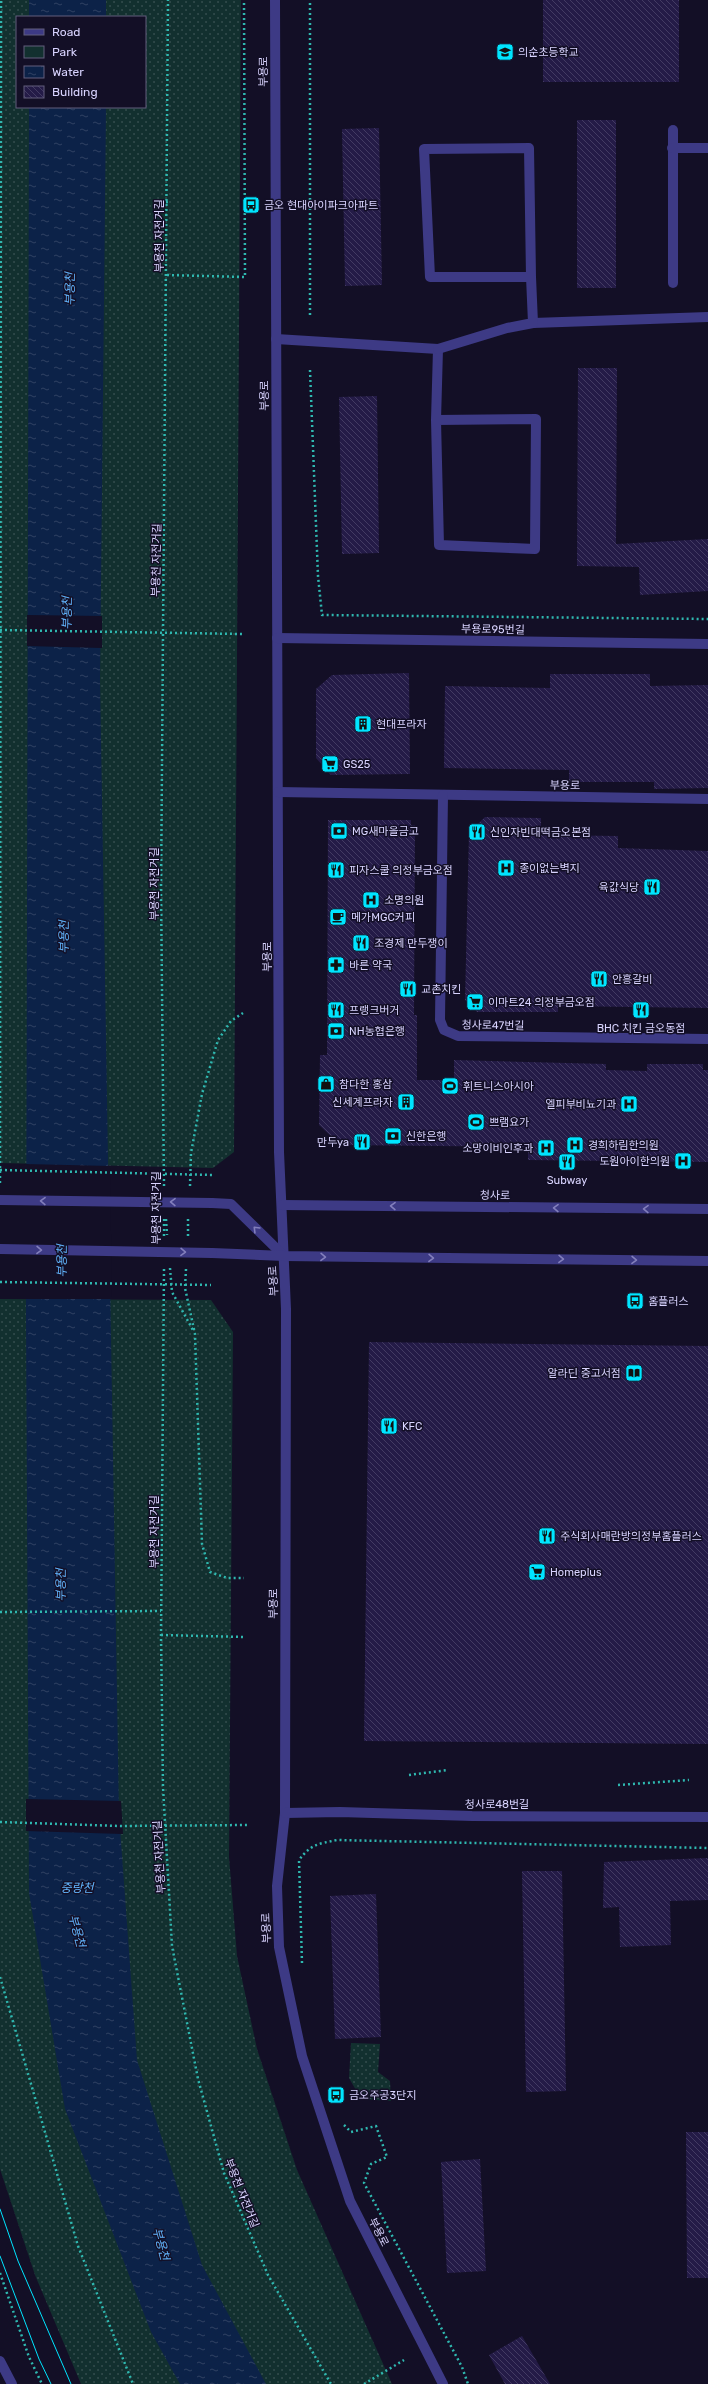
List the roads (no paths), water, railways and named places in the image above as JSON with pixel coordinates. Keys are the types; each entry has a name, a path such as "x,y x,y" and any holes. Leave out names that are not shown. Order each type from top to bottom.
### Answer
{"street":[{"name":"부용로","path":"275,0 279,1152 286,1308 285,1814 277,1886 279,1947 302,2056 350,2201 443,2384"},
{"path":"673,130 674,283"},
{"path":"530,277 430,277 424,148 529,148 530,277 533,323"},
{"path":"672,148 708,148"},
{"path":"276,339 438,349 507,328 533,323 708,317"},
{"path":"436,420 536,419 535,549 439,545 436,420 438,349"},
{"name":"부용로95번길","path":"278,638 708,644"},
{"name":"부용로","path":"278,792 708,799"},
{"name":"청사로47번길","path":"444,794 440,1020 444,1030 458,1036 708,1039"},
{"path":"0,1200 212,1202 231,1204 284,1256"},
{"name":"청사로","path":"282,1205 708,1209"},
{"path":"0,1249 212,1253 284,1256 708,1261"},
{"name":"청사로48번길","path":"285,1814 340,1812 472,1816 708,1817"},
{"path":"0,2361 12,2384"}],"water":[{"path":"29,0 106,0 106,16 29,16"},
{"name":"중랑천","path":"29,108 106,108 100,680 119,1815 137,2060 202,2265 266,2384 180,2384 151,2332 65,2109 29,1893 26,1313"}],"tram line":[{"path":"0,2209 18,2261 71,2384"},
{"path":"0,2256 39,2359 51,2384"}],"place":[{"name":"의순초등학교","path":"505,52"},
{"name":"금오 현대아이파크아파트","path":"251,205"},
{"name":"현대프라자","path":"363,724"},
{"name":"GS25","path":"330,764"},
{"name":"MG새마을금고","path":"339,831"},
{"name":"신인자빈대떡금오본점","path":"477,832"},
{"name":"종이없는벽지","path":"506,868"},
{"name":"피자스쿨 의정부금오점","path":"336,870"},
{"name":"육값식당","path":"652,887"},
{"name":"소명의원","path":"371,900"},
{"name":"메가MGC커피","path":"338,917"},
{"name":"조경제 만두쟁이","path":"361,943"},
{"name":"바른 약국","path":"336,965"},
{"name":"안흥갈비","path":"599,979"},
{"name":"교촌치킨","path":"408,989"},
{"name":"이마트24 의정부금오점","path":"475,1002"},
{"name":"프랭크버거","path":"336,1010"},
{"name":"BHC 치킨 금오동점","path":"641,1010"},
{"name":"NH농협은행","path":"336,1031"},
{"name":"참다한 홍삼","path":"326,1084"},
{"name":"휘트니스아시아","path":"450,1086"},
{"name":"신세계프라자","path":"406,1102"},
{"name":"엘피부비뇨기과","path":"629,1104"},
{"name":"쁘램요가","path":"476,1122"},
{"name":"신한은행","path":"393,1136"},
{"name":"만두ya","path":"362,1142"},
{"name":"경희하림한의원","path":"575,1145"},
{"name":"소망이비인후과","path":"546,1148"},
{"name":"도원아이한의원","path":"683,1161"},
{"name":"Subway","path":"567,1162"},
{"name":"홈플러스","path":"635,1301"},
{"name":"알라딘 중고서점","path":"634,1373"},
{"name":"KFC","path":"389,1426"},
{"name":"주식회사매란방의정부홈플러스","path":"547,1536"},
{"name":"Homeplus","path":"537,1572"},
{"name":"금오주공3단지","path":"336,2095"}],"water label":[{"name":"부용천","path":"70,289"},
{"name":"부용천","path":"67,613"},
{"name":"부용천","path":"64,937"},
{"name":"부용천","path":"62,1261"},
{"name":"부용천","path":"61,1585"},
{"name":"부용천","path":"77,1931"},
{"name":"부용천","path":"161,2244"}]}
